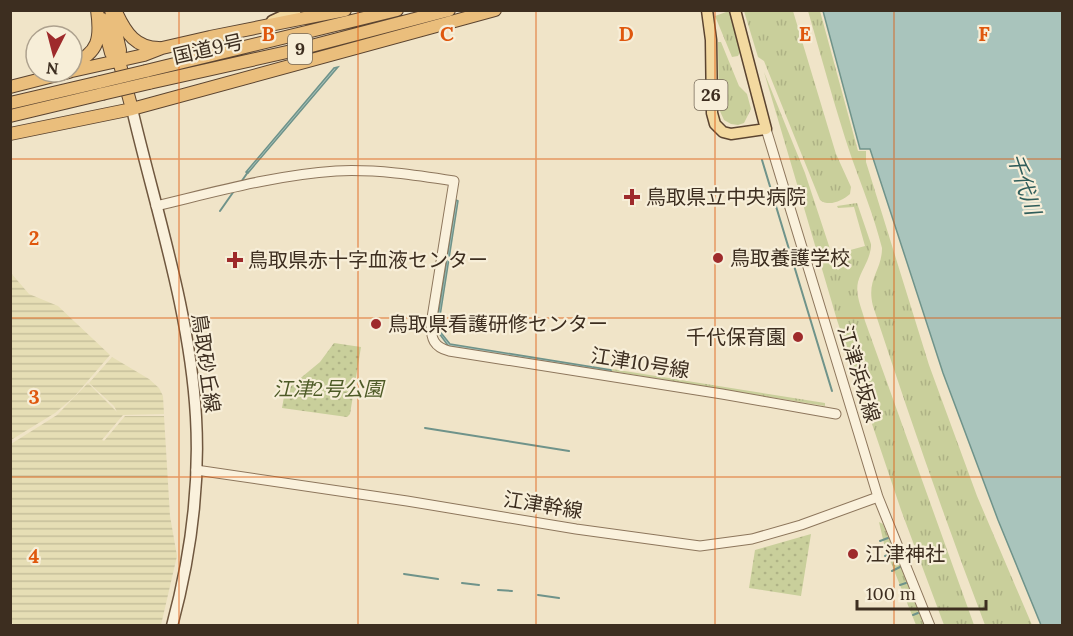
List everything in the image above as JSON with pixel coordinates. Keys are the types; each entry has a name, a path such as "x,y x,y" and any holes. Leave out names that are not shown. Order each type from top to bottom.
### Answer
{"highway":[{"path":"99,10 111,52 119,61"},
{"path":"84,58 94,48 98,34 99,10"},
{"path":"10,134 132,109 119,61 120,50 113,10"},
{"path":"113,10 133,40 146,47 162,48"},
{"name":"9","path":"119,61 162,48 345,10"},
{"name":"国道9号","path":"10,116 101,88 397,10"},
{"name":"国道9号","path":"147,77 296,50 449,10"},
{"name":"9","path":"132,109 495,10"},
{"path":"84,69 119,61"},
{"name":"国道9号","path":"10,103 101,88"}],"main road":[{"path":"261,26 296,10"},
{"name":"26","path":"707,10 711,40 712,113 715,124 723,132 731,134 766,129 735,10"},
{"name":"鳥取砂丘線","path":"132,109 177,286 190,360 196,418 196,470 186,566 172,626"}],"street":[{"name":"江津浜坂線","path":"766,129 878,497 930,626"},
{"name":"江津10号線","path":"156,206 229,188 337,171 423,176 454,181 431,324 433,341 439,348 836,414"},
{"name":"江津幹線","path":"196,470 700,546 752,539 801,525 878,497"}],"shaded area":[{"path":"11,273 29,294 58,306 110,355 74,397 55,413 11,440"},
{"path":"112,357 149,379 159,388 163,396 164,414 123,415 102,440 104,441 125,416 164,416 170,516 177,556 161,625 14,625 10,620 11,444 57,415 88,383 117,412 114,406 89,383"}],"green space":[{"path":"729,11 740,52 738,56 732,57 715,16"},
{"path":"744,11 793,11 836,154 851,187 850,194 843,199 831,203 820,200 764,61 758,57"},
{"path":"808,11 820,11 858,151 866,151 866,162 929,365 977,496 1032,625 985,625 956,546 873,306 871,289 880,263 882,248 845,138"},
{"path":"718,42 721,42 739,86 747,94 751,109 744,123 738,125 724,120 719,109"},
{"path":"764,72 805,173 832,255 865,246 854,207 838,208 837,206 857,203 871,244 870,254 858,282 859,302 974,625 944,625 901,510 837,320"},
{"name":"江津2号公園","path":"334,343 361,347 350,414 347,417 282,408 285,391 320,362"},
{"path":"612,369 825,403 825,406 611,371"},
{"path":"879,522 883,524 925,625 916,625 885,548"},
{"path":"811,534 801,596 749,588 755,550"}],"water":[{"name":"千代川","path":"823,11 1062,11 1062,625 1041,625 998,520 943,373 870,149 860,149"},
{"path":"338,67 248,173 246,172 334,68"},
{"path":"456,200 458,201 438,329 450,344 611,370 611,372 449,347 436,329"}],"waterway":[{"path":"762,160 832,391"},
{"path":"241,182 248,172"},
{"path":"220,211 234,191"},
{"path":"425,428 569,451"},
{"path":"880,541 888,538"},
{"path":"885,556 893,553"},
{"path":"892,571 900,567"},
{"path":"404,574 438,579"},
{"path":"462,583 479,585"},
{"path":"900,585 906,583"},
{"path":"498,590 512,591"},
{"path":"538,595 559,598"},
{"path":"906,599 912,597"},
{"path":"913,615 918,613"}],"place":[{"name":"鳥取県立中央病院","path":"632,197"},
{"name":"鳥取養護学校","path":"718,258"},
{"name":"鳥取県赤十字血液センター","path":"235,260"},
{"name":"鳥取県看護研修センター","path":"376,324"},
{"name":"千代保育園","path":"798,337"},
{"name":"江津神社","path":"853,554"}]}
